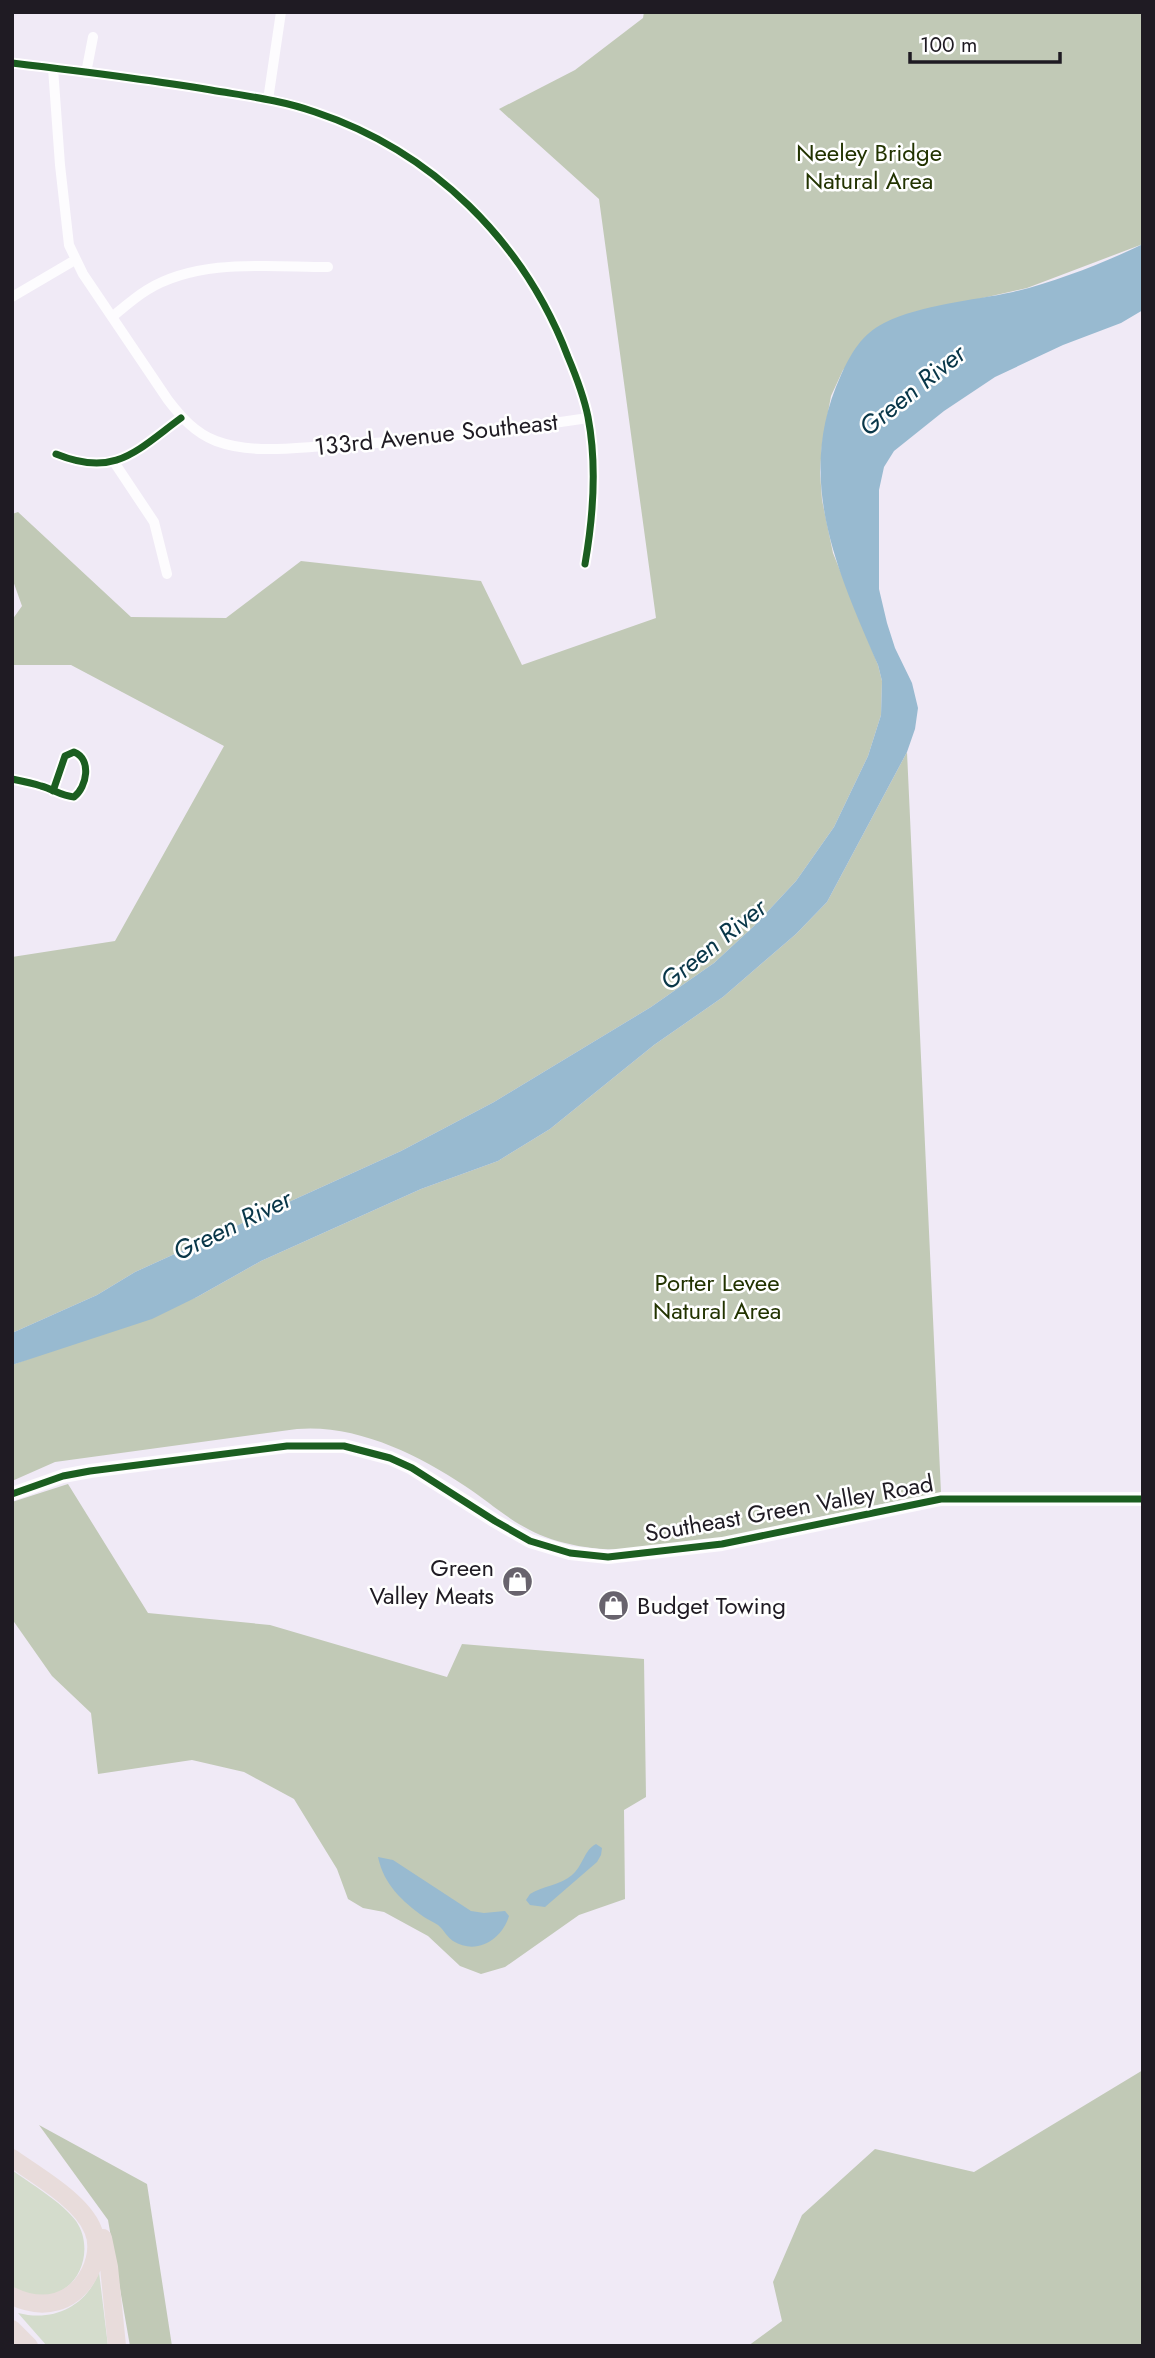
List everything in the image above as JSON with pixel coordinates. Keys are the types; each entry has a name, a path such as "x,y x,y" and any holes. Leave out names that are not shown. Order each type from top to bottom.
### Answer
{"highway":[{"path":"12,2147 81,2201 91,2212 99,2229 109,2267 117,2346"},
{"path":"12,2158 76,2206 93,2229 97,2253 87,2278 65,2300 39,2305 12,2296"},
{"path":"12,2329 29,2346"}],"street":[{"path":"268,100 281,12"},
{"path":"86,73 93,37"},
{"path":"12,63 159,81 311,110 362,131 420,164 462,198 506,246 562,340 588,418 593,482 591,529 585,564"},
{"path":"53,68 67,231 75,260 181,418 129,456 114,462 88,462 56,454"},
{"path":"12,297 75,260"},
{"path":"112,317 145,291 189,273 245,267 328,267"},
{"name":"133rd Avenue Southeast","path":"181,418 198,432 214,440 235,446 262,448 411,442 588,418"},
{"path":"114,462 154,522 167,574"},
{"path":"12,779 43,786 53,791 74,797 80,791 85,775 85,764 80,754 74,752 65,756 53,791"},
{"name":"Southeast Green Valley Road","path":"12,1494 63,1476 90,1471 287,1446 344,1446 390,1458 412,1468 530,1541 570,1553 608,1557 722,1544 941,1499 1143,1499"}],"green space":[{"name":"Neeley Bridge Natural Area","path":"644,12 1143,12 1143,244 1027,288 908,315 843,370 831,396 822,445 822,500 833,553 878,665 882,681 881,715 868,756 834,827 796,881 754,926 714,963 651,1007 494,1102 401,1151 135,1272 97,1295 12,1333 12,957 115,941 224,746 71,665 12,665 12,620 22,606 12,578 12,514 18,512 131,617 226,618 301,561 481,581 522,665 656,618 599,199 499,109 575,70 643,18"},
{"name":"Porter Levee Natural Area","path":"907,752 941,1493 717,1539 623,1550 565,1543 535,1533 427,1463 385,1444 341,1431 297,1429 55,1462 12,1481 12,1365 197,1297 261,1261 421,1189 498,1161 550,1129 654,1045 723,997 796,934 827,902"},
{"path":"68,1484 148,1613 270,1625 447,1677 462,1644 644,1659 646,1797 624,1810 625,1899 579,1915 505,1967 481,1974 460,1966 428,1936 384,1912 363,1908 348,1899 337,1869 294,1799 244,1772 192,1760 98,1774 91,1713 52,1676 12,1619 12,1502"},
{"path":"1143,2070 1143,2346 748,2346 782,2321 773,2282 802,2215 875,2149 974,2172"},
{"path":"39,2125 147,2184 172,2346 130,2346 108,2220"},
{"path":"12,2170 63,2207 81,2231 84,2243 82,2265 70,2284 50,2295 12,2291"},
{"path":"99,2272 108,2346 47,2346 18,2313 44,2315 67,2309 86,2294"}],"water":[{"name":"Green River","path":"1143,244 1143,310 1121,323 1063,345 995,377 944,411 894,451 884,467 879,490 879,589 895,648 912,683 918,708 915,729 907,752 827,902 796,934 723,997 654,1045 550,1129 498,1161 421,1189 261,1261 152,1319 12,1365 12,1333 97,1295 135,1272 401,1151 494,1102 651,1007 714,963 754,926 796,881 834,827 868,756 881,715 882,681 878,665 836,559 826,523 821,487 821,450 827,413 849,359 858,345 876,327 899,317 931,307 1046,283"},
{"path":"596,1844 602,1848 597,1862 545,1907 530,1905 526,1900 530,1894 568,1878"},
{"path":"378,1857 393,1860 471,1911 505,1911 509,1916 506,1924 495,1938 479,1946 471,1947 453,1941 438,1925 416,1911 395,1892"}],"cycle path":[{"path":"12,63 186,86 302,108 358,129 398,150 435,176 469,206 499,239 526,275 549,315 571,364 582,394 591,435 592,510 585,564"},
{"path":"56,454 76,461 110,462 137,450 181,418"},
{"path":"12,779 45,787 53,791 61,794 74,797 82,787 86,773 83,761 74,752 65,756 53,791"},
{"path":"12,1494 63,1476 90,1471 287,1446 344,1446 390,1458 412,1468 530,1541 570,1553 608,1557 722,1544 941,1499 1143,1499"}],"place":[{"name":"Green Valley Meats","path":"517,1581"},
{"name":"Budget Towing","path":"614,1605"}]}
